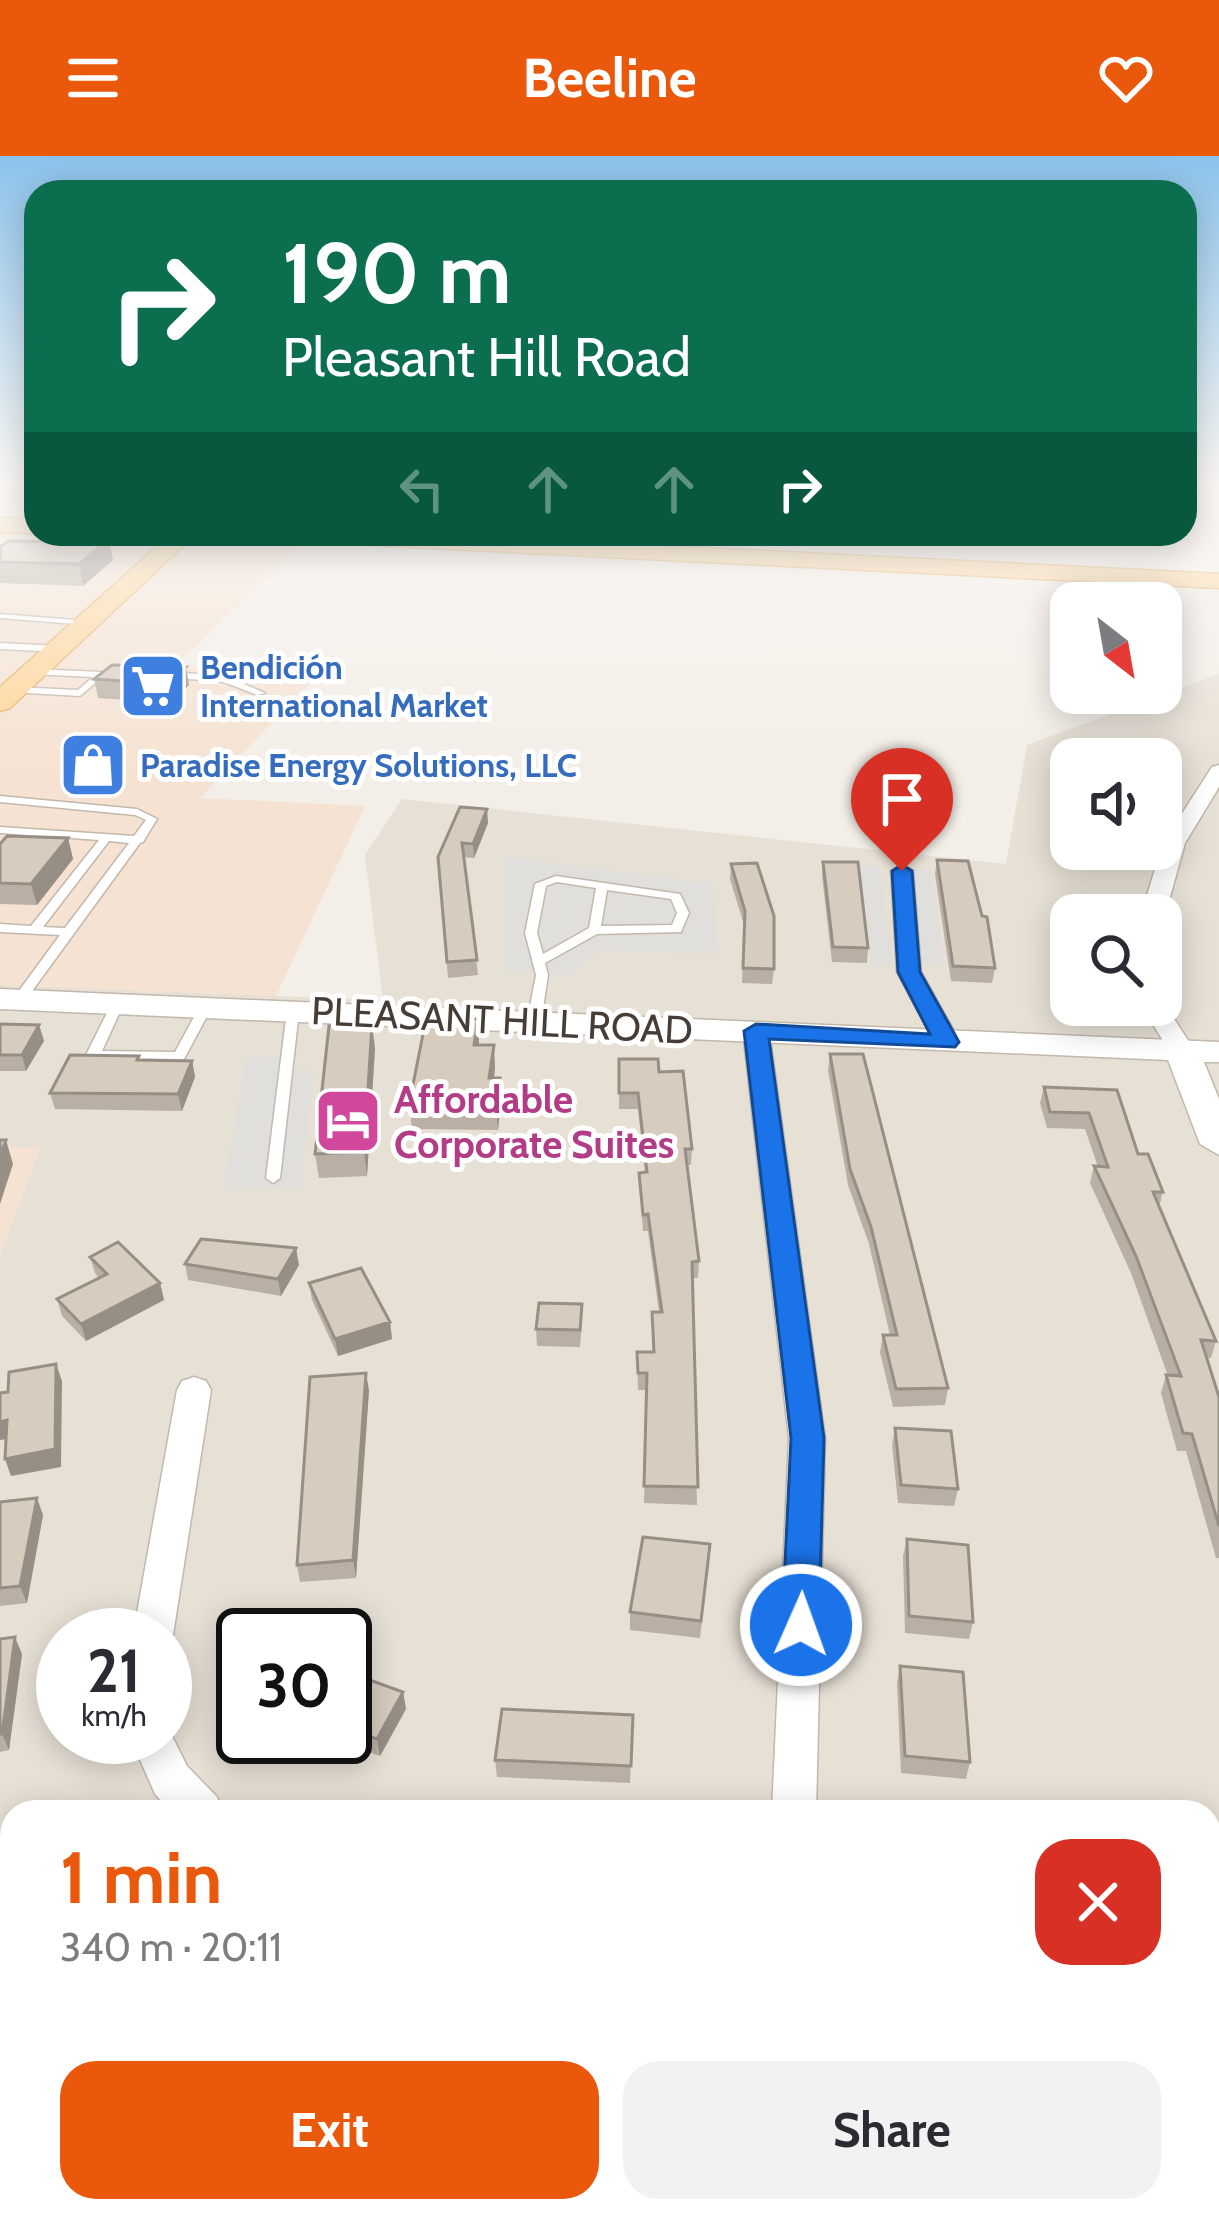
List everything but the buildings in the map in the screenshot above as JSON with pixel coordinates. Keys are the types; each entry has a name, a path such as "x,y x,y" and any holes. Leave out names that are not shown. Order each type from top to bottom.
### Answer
{"main road":[{"path":"16,688 136,578"},
{"path":"1187,578 1219,580"}],"street":[{"path":"1159,894 1174,843 1219,771"},
{"path":"902,871 909,972 947,1042"},
{"name":"PLEASANT HILL ROAD","path":"9,999 1219,1052"},
{"path":"1166,1026 1219,1144"},
{"path":"756,1031 807,1438 794,1800"},
{"path":"158,1608 194,1390"},
{"path":"164,1764 190,1800"}],"lane":[{"path":"0,616 88,623"},
{"path":"0,646 59,649"},
{"path":"16,688 121,672"},
{"path":"16,688 80,693 101,675"},
{"path":"163,675 225,679 260,693"},
{"path":"0,799 142,813 152,823 69,932 9,999"},
{"path":"1,831 27,801"},
{"path":"1,831 139,840"},
{"path":"34,930 106,838"},
{"path":"534,1022 542,975 538,962 531,933 541,884 556,879 676,896 683,914 677,929 595,930 538,962"},
{"path":"595,930 602,884"},
{"path":"0,928 69,932"},
{"path":"0,944 17,929"},
{"path":"118,1003 93,1055 179,1056 206,1007"},
{"path":"273,1178 293,1011"}],"shaded area":[{"path":"0,578 266,578 176,665 314,679 200,798 365,806 276,996 0,985"},
{"path":"1219,674 1219,1800 0,1800 0,1255 39,1149 0,1147 0,985 383,1000 365,855 402,799 1006,864 1027,745 1111,714 1182,714 1182,688"},
{"path":"504,856 713,884 718,954 599,951 567,977 505,972"},
{"path":"858,866 879,866 894,966 871,965"},
{"path":"910,869 931,870 945,966 922,965"},
{"path":"294,1055 293,1071 314,1070 301,1187 223,1191 246,1058"},
{"path":"0,1147 39,1148 0,1255"}],"place":[{"name":"Bendición International Market","path":"153,686"},
{"name":"Paradise Energy Solutions, LLC","path":"93,765"},
{"name":"Affordable Corporate Suites","path":"348,1121"}],"route":[{"path":"801,1625 807,1438 756,1031 947,1042 909,972 902,871"}]}
